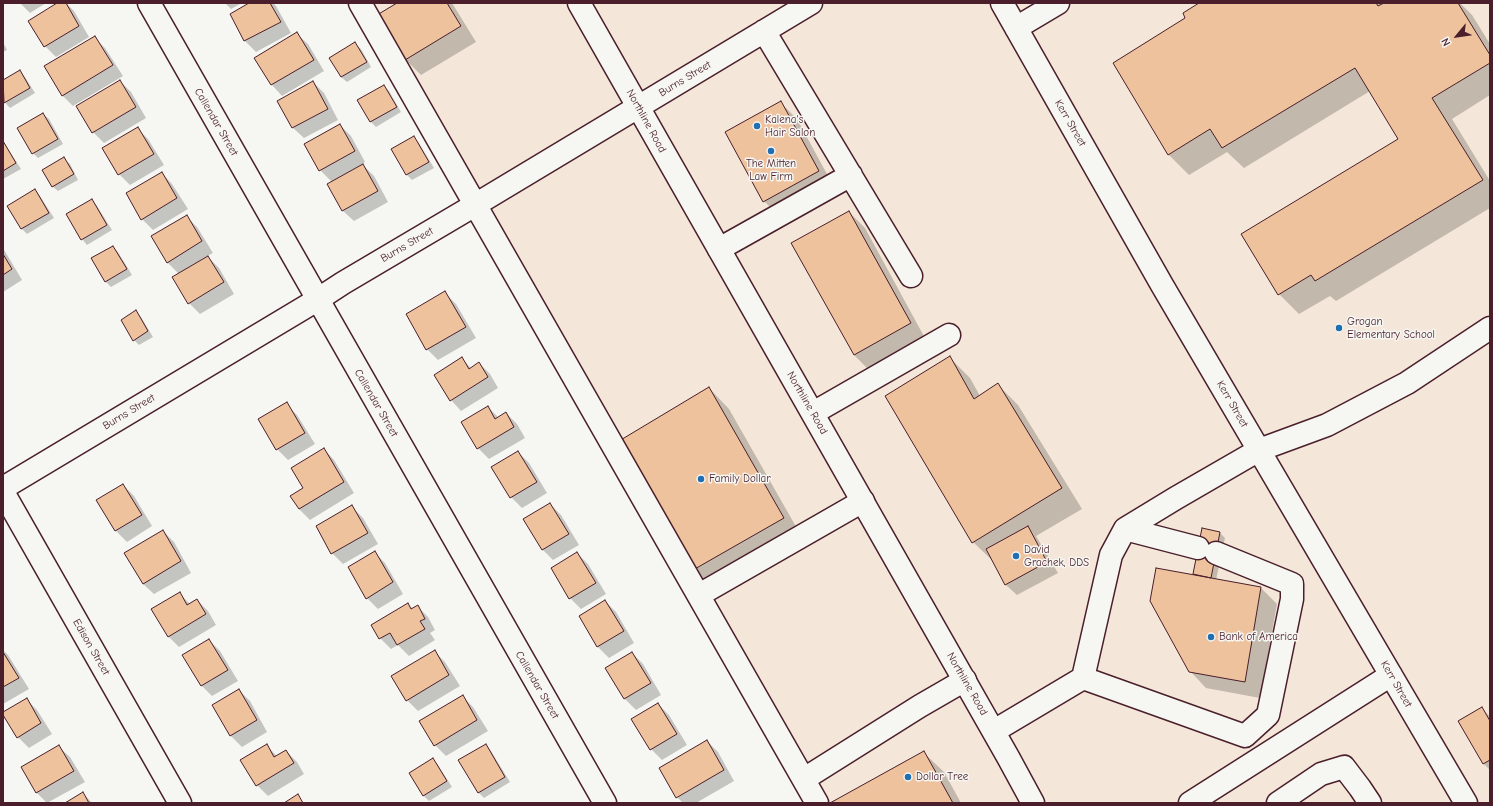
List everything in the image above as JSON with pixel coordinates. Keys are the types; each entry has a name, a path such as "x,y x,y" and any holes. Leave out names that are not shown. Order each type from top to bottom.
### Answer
{"street":[{"name":"Callendar Street","path":"149,3 605,803"},
{"path":"360,3 817,803"},
{"name":"Northline Road","path":"579,3 994,731 1033,803"},
{"name":"Burns Street","path":"3,488 811,3"},
{"name":"Kerr Street","path":"1002,3 1162,285 1466,803"},
{"path":"1016,28 1058,3"},
{"path":"764,31 911,276"},
{"path":"720,249 851,175"},
{"path":"994,731 1083,678 1111,555 1125,529 1259,450 1327,425 1414,379 1490,328"},
{"path":"813,413 949,335"},
{"name":"Edison Street","path":"3,492 180,803"},
{"path":"699,595 863,501"},
{"path":"1125,529 1207,550 1292,584 1292,599 1268,715 1245,736"},
{"path":"1190,803 1391,675"},
{"path":"1083,678 1245,736 1259,759"},
{"path":"804,779 920,706 965,680"},
{"path":"1278,803 1321,774 1344,767 1370,803"}],"shaded area":[{"path":"360,3 1490,3 1490,803 817,803"}],"building":[{"path":"57,3 66,3 79,26 44,47 28,21"},
{"path":"249,3 270,3 281,22 244,41 230,14"},
{"path":"397,3 447,3 461,26 405,60 377,15"},
{"path":"1199,3 1376,3 1378,6 1384,3 1458,3 1490,55 1490,63 1432,98 1483,180 1315,281 1311,275 1278,295 1241,234 1398,139 1355,68 1222,148 1210,129 1168,155 1113,63 1185,18 1183,13"},
{"path":"297,32 314,60 271,85 254,58"},
{"path":"95,36 113,65 62,96 44,66"},
{"path":"355,42 367,62 341,77 329,58"},
{"path":"20,70 30,88 4,103 3,80"},
{"path":"120,80 136,107 92,133 76,106"},
{"path":"313,81 328,109 292,128 277,101"},
{"path":"384,85 397,107 370,122 357,100"},
{"path":"781,101 819,171 763,202 725,132"},
{"path":"43,113 58,139 32,154 17,128"},
{"path":"340,124 355,151 319,171 304,144"},
{"path":"138,127 154,154 118,175 102,148"},
{"path":"414,136 429,162 406,175 391,149"},
{"path":"3,141 16,163 3,171"},
{"path":"64,157 74,174 52,187 42,170"},
{"path":"363,164 378,191 342,211 327,184"},
{"path":"162,172 177,198 141,220 126,193"},
{"path":"35,189 49,213 21,229 7,206"},
{"path":"92,199 107,225 81,240 66,214"},
{"path":"849,211 911,323 854,355 791,243"},
{"path":"187,215 202,241 167,263 151,236"},
{"path":"113,246 127,269 105,282 91,258"},
{"path":"3,254 12,269 3,275"},
{"path":"208,256 224,282 188,304 172,277"},
{"path":"445,291 466,327 426,350 406,314"},
{"path":"136,310 148,331 133,341 121,320"},
{"path":"950,356 974,399 998,383 1062,488 972,543 885,396"},
{"path":"462,357 469,369 479,362 488,377 450,401 434,375"},
{"name":"Family Dollar","path":"709,387 784,518 693,570 619,441"},
{"path":"287,402 305,433 276,450 258,419"},
{"path":"488,406 495,419 506,412 514,427 477,449 461,422"},
{"path":"324,448 344,482 299,509 290,496 303,488 291,468"},
{"path":"518,451 537,482 510,498 491,467"},
{"path":"123,484 142,515 115,531 96,500"},
{"path":"550,503 569,534 542,550 523,519"},
{"path":"352,505 368,533 331,554 316,526"},
{"name":"David Grachek, DDS","path":"1028,526 1047,562 1005,585 986,549"},
{"path":"1202,528 1220,532 1211,578 1193,574"},
{"path":"163,530 181,561 143,584 124,553"},
{"path":"375,551 393,582 366,599 348,567"},
{"path":"577,552 596,583 569,599 551,568"},
{"name":"Bank of America","path":"1156,568 1261,587 1245,682 1189,672 1150,601"},
{"path":"180,592 187,605 197,599 206,614 168,637 151,609"},
{"path":"605,600 624,631 597,647 579,616"},
{"path":"408,603 411,609 418,605 425,619 420,621 425,629 397,645 390,633 379,639 371,625"},
{"path":"209,639 228,670 201,686 182,655"},
{"path":"435,650 449,675 406,701 391,676"},
{"path":"3,652 19,678 3,687"},
{"path":"632,652 651,683 624,699 605,668"},
{"path":"239,689 257,720 230,736 212,705"},
{"path":"463,695 477,720 434,746 419,721"},
{"path":"27,698 41,723 17,738 3,715 3,712"},
{"path":"658,703 677,734 650,750 631,719"},
{"path":"1482,707 1490,721 1490,760 1483,764 1458,721"},
{"path":"707,740 724,770 676,798 659,768"},
{"path":"267,744 274,757 286,750 294,763 256,786 240,760"},
{"path":"486,744 505,777 478,793 458,760"},
{"path":"59,745 74,771 36,793 21,767"},
{"name":"Dollar Tree","path":"924,751 953,803 830,803"},
{"path":"433,758 447,781 423,796 409,773"},
{"path":"83,792 89,803 65,803"},
{"path":"298,794 303,803 284,803"}],"place":[{"name":"Kalena's Hair Salon","path":"757,126"},
{"name":"The Mitten Law Firm","path":"771,151"},
{"name":"Grogan Elementary School","path":"1339,328"},
{"name":"Family Dollar","path":"701,479"},
{"name":"David Grachek, DDS","path":"1016,556"},
{"name":"Bank of America","path":"1211,637"},
{"name":"Dollar Tree","path":"908,777"}]}
